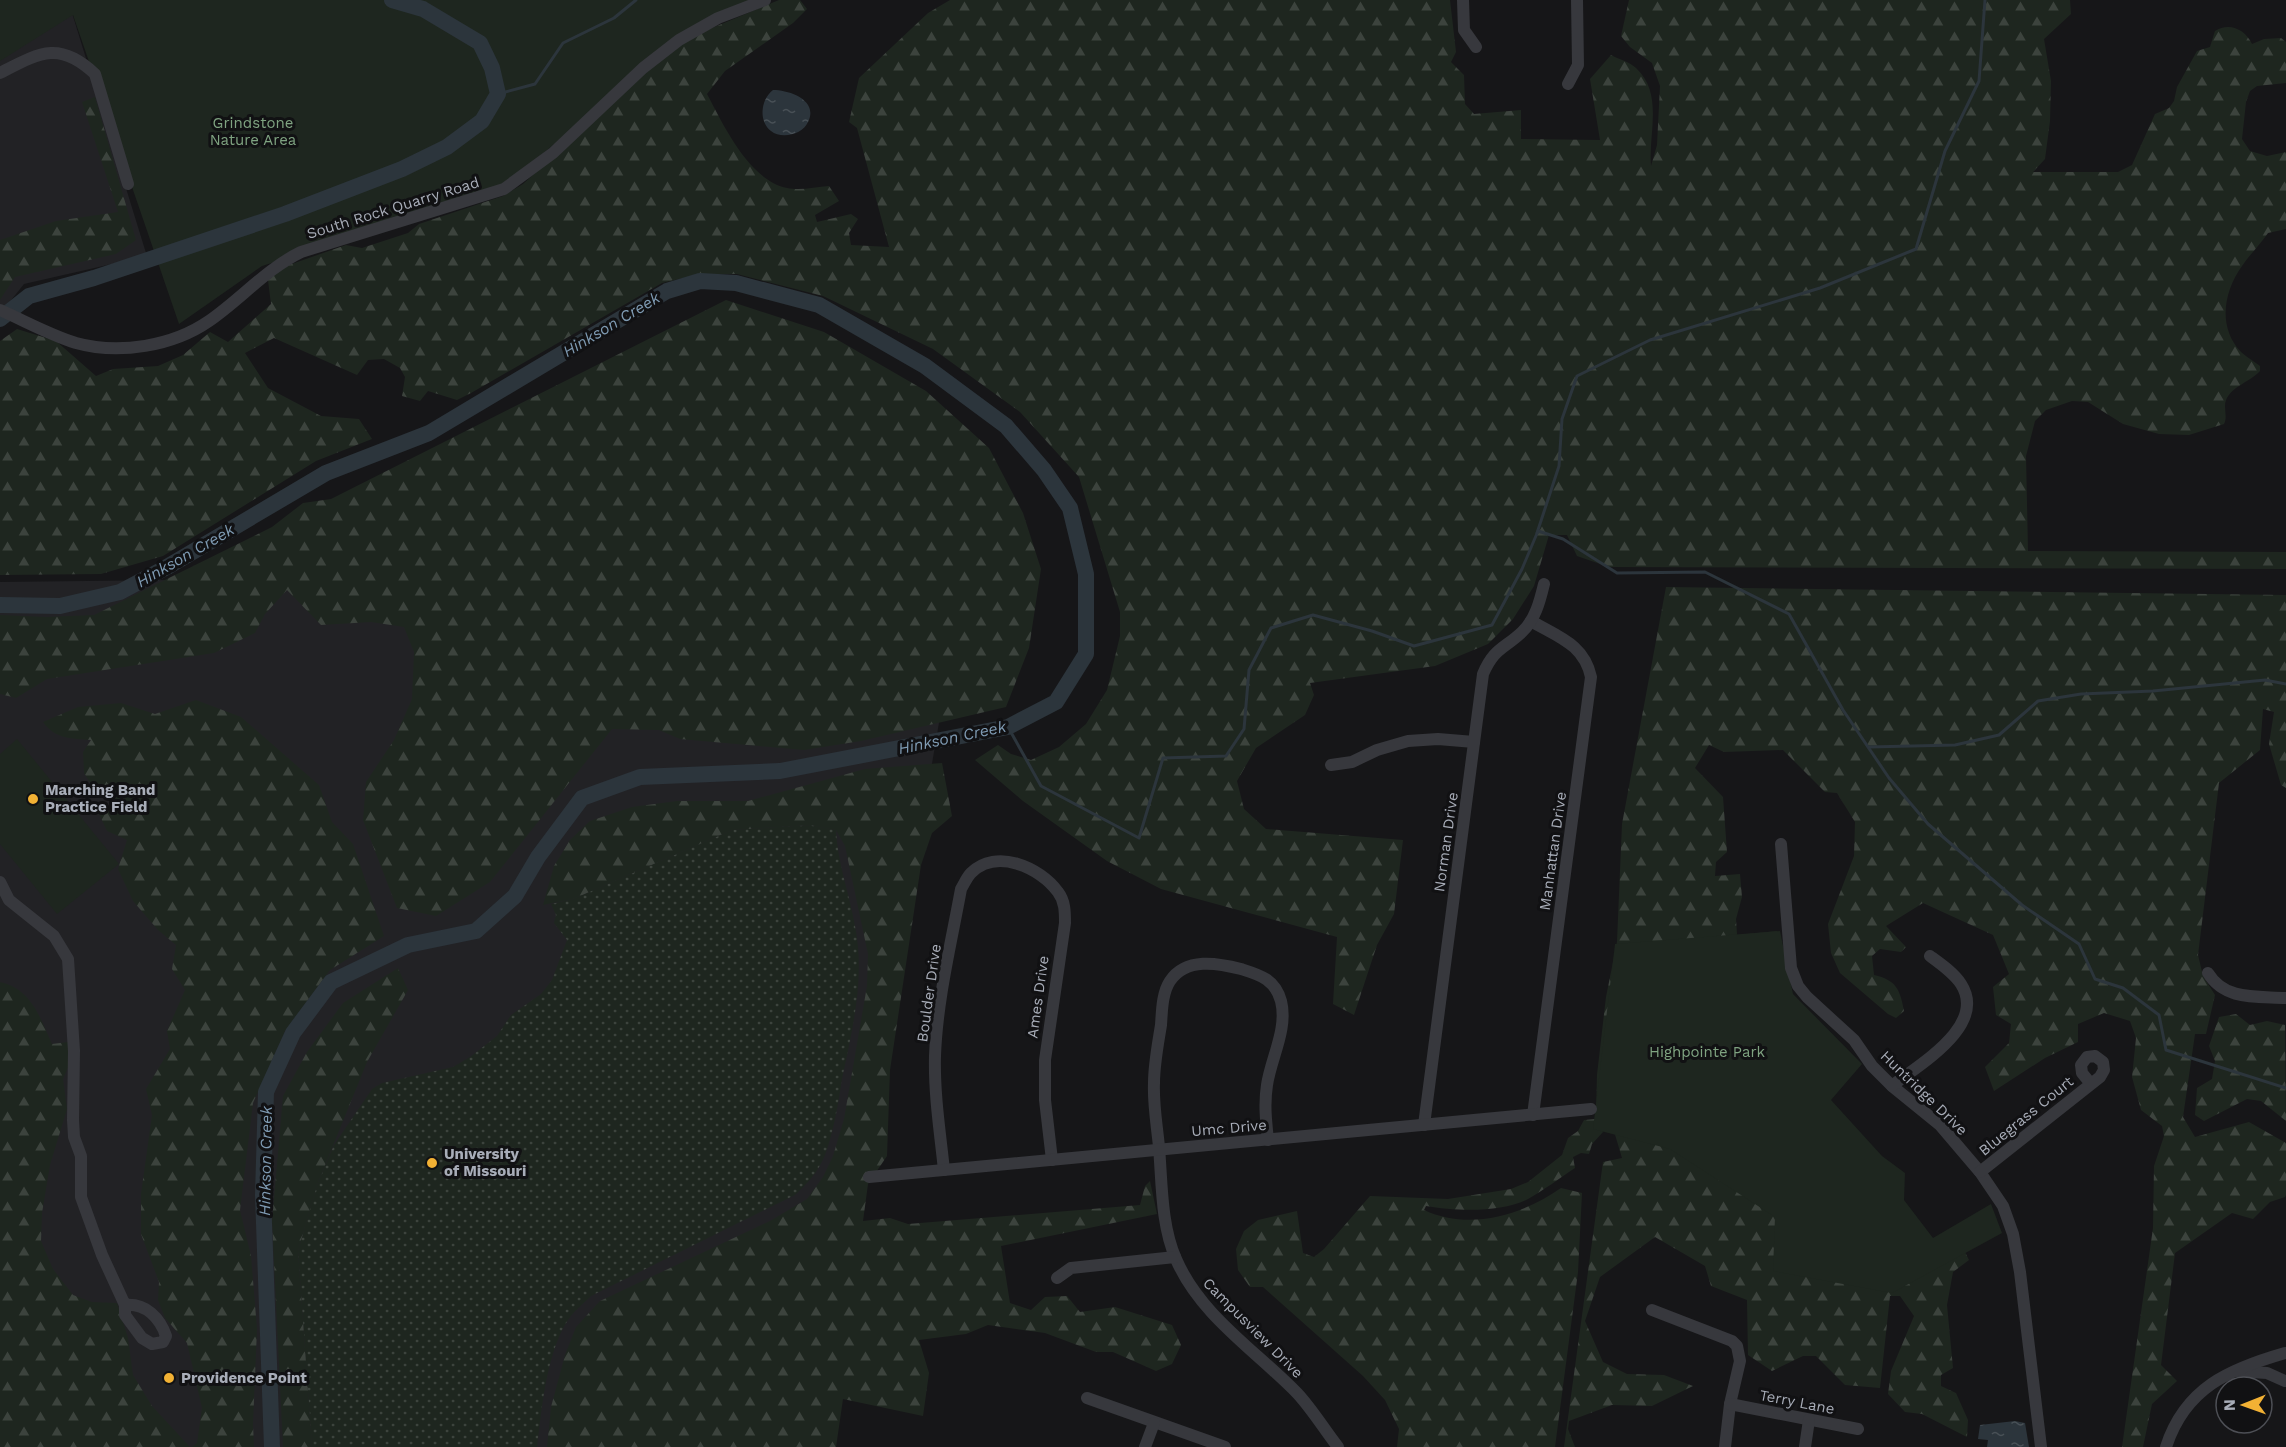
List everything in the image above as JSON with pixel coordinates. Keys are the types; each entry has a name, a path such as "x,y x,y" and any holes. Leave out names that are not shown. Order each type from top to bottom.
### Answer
{"street":[{"name":"South Rock Quarry Road","path":"0,310 76,342 127,347 150,345 168,340 209,321 266,274 301,252 485,197 504,189 553,153 643,68 679,40 718,18 765,0"},
{"path":"1463,0 1464,30 1476,47"},
{"path":"1568,84 1578,65 1577,0"},
{"path":"0,73 34,55 50,52 69,54 83,63 95,74 128,184"},
{"name":"Norman Drive","path":"1424,1125 1483,674 1489,660 1499,648 1522,632 1531,621 1544,584"},
{"name":"Manhattan Drive","path":"1531,621 1571,644 1581,653 1588,664 1591,677 1533,1115"},
{"path":"1331,765 1352,762 1377,750 1408,741 1438,739 1474,742"},
{"name":"Huntridge Drive","path":"1781,844 1791,968 1798,986 1854,1040 1872,1066 1892,1086 1940,1125 1980,1172 2003,1206 2013,1234 2020,1272 2041,1447"},
{"name":"Boulder Drive","path":"944,1170 935,1086 935,1056 938,1022 961,889 970,873 983,864 1003,861 1017,863"},
{"name":"Ames Drive","path":"1017,863 1045,879 1059,893 1065,907 1065,923 1045,1060 1045,1100 1052,1160"},
{"path":"0,882 9,900 54,936 68,959 74,1051 73,1120 74,1137 81,1156 81,1197 102,1255 125,1305"},
{"path":"1892,1086 1954,1036 1965,1018 1967,1005 1962,985 1930,956"},
{"name":"Campusview Drive","path":"1268,1140 1265,1109 1267,1084 1282,1025 1283,1012 1280,998 1263,975 1206,963 1192,965 1178,972 1169,981 1164,996 1154,1084 1166,1222 1175,1257 1188,1284 1206,1306 1253,1354 1298,1394 1338,1447"},
{"path":"2208,973 2215,984 2227,993 2240,996 2286,998"},
{"name":"Bluegrass Court","path":"1980,1172 2091,1084"},
{"name":"Umc Drive","path":"869,1178 1591,1109"},
{"path":"1056,1278 1071,1268 1175,1257"},
{"path":"1652,1310 1732,1341 1737,1346 1740,1361 1730,1404 1725,1447"},
{"path":"2166,1447 2172,1428 2195,1396 2206,1386 2231,1371 2286,1353"},
{"path":"2286,1353 2281,1364 2282,1376 2286,1381"},
{"path":"2231,1371 2268,1373 2286,1381"},
{"path":"1087,1398 1225,1447"},
{"name":"Terry Lane","path":"1730,1404 1858,1429"},
{"path":"1804,1447 1809,1420"},
{"path":"1145,1447 1155,1423"}],"shaded area":[{"path":"72,13 146,253 125,261 24,284 0,314 0,60"},
{"name":"University of Missouri","path":"965,571 815,1447 0,1447 0,582"}],"green space":[{"name":"Grindstone Nature Area","path":"0,0 763,0 674,43 496,193 262,266 179,324 73,15 0,61"},
{"path":"779,0 800,0 807,9 793,23 725,71 707,94 739,150 761,174 773,183 792,189 829,186 839,201 815,215 817,222 851,214 858,219 849,233 851,245 889,247 857,128 849,122 859,78 928,13 950,0 1450,0 1456,52 1451,62 1464,75 1465,104 1474,114 1521,110 1521,139 1600,140 1590,79 1611,55 1636,68 1645,78 1650,90 1653,115 1651,166 1657,145 1660,86 1652,63 1630,47 1621,36 1629,0 2070,0 2071,14 2044,39 2051,81 2050,121 2045,159 2033,172 2118,172 2132,165 2155,114 2169,108 2174,101 2177,87 2197,51 2210,47 2215,31 2226,27 2236,28 2245,34 2252,44 2264,39 2281,38 2286,42 2286,83 2257,86 2250,91 2246,102 2242,139 2250,151 2267,156 2286,152 2286,229 2268,233 2245,262 2231,286 2226,309 2228,332 2233,342 2243,354 2260,366 2260,371 2229,395 2225,403 2224,424 2189,435 2159,434 2123,424 2088,402 2072,401 2046,410 2035,421 2026,456 2028,551 2286,552 2286,569 1609,567 1577,556 1567,535 1549,535 1534,586 1513,619 1488,644 1435,666 1310,683 1314,695 1305,715 1256,748 1237,781 1244,809 1266,829 1403,840 1394,914 1377,945 1354,1015 1333,1004 1337,937 1161,889 1107,861 1023,801 975,760 998,745 1011,754 1031,760 1059,747 1086,724 1107,690 1120,636 1120,612 1079,477 1020,412 933,349 823,296 737,274 700,274 662,283 457,400 428,391 420,401 402,396 405,377 400,368 384,359 368,360 357,375 274,338 245,353 268,388 321,416 359,419 372,439 316,461 163,556 101,574 0,575 0,341 17,329 56,341 96,376 113,369 158,366 183,355 210,332 228,342 271,304 268,280 286,266 346,245 362,248 408,233 419,224 503,196 523,184 580,132 598,109 693,36"},
{"path":"95,97 136,240 116,254 15,277 0,300 0,240 56,221 118,212 82,102"},
{"path":"726,300 824,332 926,391 989,448 1023,513 1041,569 1029,648 1006,707 861,741 804,750 680,739 659,730 612,729 490,882 436,916 397,908 363,820 366,782 394,740 412,699 414,652 404,627 371,622 321,625 287,590 265,614 255,633 214,653 47,679 16,698 0,694 0,615 46,617 94,615 272,527 303,503 331,499"},
{"path":"1666,587 2286,595 2286,788 2281,785 2269,744 2274,712 2263,709 2260,750 2219,783 2198,955 2203,976 2215,995 2206,1034 2195,1034 2183,1117 2195,1137 2249,1122 2286,1143 2286,1195 2270,1202 2253,1219 2232,1213 2175,1253 2161,1365 2177,1381 2152,1404 2143,1447 2122,1447 2153,1228 2154,1166 2164,1136 2162,1126 2141,1110 2132,1077 2136,1038 2130,1021 2104,1013 2078,1024 2078,1042 2045,1058 1994,1091 1985,1067 2009,1043 2011,1024 1996,1015 1993,987 2009,974 1993,935 1923,903 1886,926 1906,947 1901,952 1880,949 1872,956 1874,975 1892,983 1901,997 1904,1011 1896,1018 1888,1014 1840,973 1831,953 1828,924 1854,856 1855,822 1837,793 1825,792 1783,750 1724,752 1709,745 1695,768 1723,797 1727,852 1716,862 1715,876 1740,874 1742,897 1736,919 1737,935 1777,931 1776,1039 1942,1257 1962,1246 1969,1260 1953,1272 1947,1305 1953,1368 1941,1375 1941,1386 1956,1393 1968,1420 1967,1437 1922,1414 1905,1412 1888,1394 1891,1371 1914,1316 1900,1296 1890,1296 1880,1388 1845,1385 1816,1356 1803,1356 1772,1371 1748,1355 1747,1300 1711,1286 1705,1266 1655,1237 1600,1277 1585,1321 1603,1362 1627,1374 1664,1375 1693,1386 1652,1406 1612,1405 1569,1421 1568,1429 1575,1447 1564,1447 1603,1162 1622,1158 1611,1121 1596,1116 1597,1075 1606,997 1617,942 1622,824"},
{"path":"196,700 241,717 319,785 332,822 353,844 384,936 330,970 285,1031 253,1103 240,1210 251,1256 257,1329 254,1447 192,1447 197,1443 202,1408 187,1343 165,1318 158,1300 159,1282 141,1234 141,1194 152,1115 146,1089 170,1049 167,1031 185,990 172,969 176,945 158,930 133,901 118,869 127,840 107,831 99,814 113,803 91,784 84,773 83,752 91,740 59,735 43,722 78,707 121,703 155,714"},
{"name":"Marching Band Practice Field","path":"17,739 119,864 57,914 0,844 0,754"},
{"path":"942,763 952,816 932,833 921,865 890,1070 887,1156 868,1184 863,1221 890,1218 908,1224 1140,1205 1145,1186 1150,1181 1157,1214 1001,1246 1010,1303 1031,1310 1045,1297 1067,1296 1080,1312 1115,1307 1172,1325 1181,1345 1172,1364 1156,1371 1113,1352 1096,1352 1045,1333 988,1325 966,1334 919,1340 929,1373 923,1416 843,1399 836,1447 547,1447 551,1407 565,1355 576,1327 600,1301 770,1221 807,1199 823,1177 833,1156 844,1119 867,986 868,954 845,846 836,830 811,825 732,830 573,899 543,905 554,866 570,840 590,821 632,807 677,801 748,801 865,769"},
{"path":"811,825 836,830 840,860 854,918 859,964 855,1013 833,1127 825,1155 812,1177 795,1195 591,1296 568,1320 555,1349 546,1382 537,1447 312,1447 298,1251 317,1185 334,1145 372,1089 382,1083 453,1067 497,1036 511,1015 541,994 552,980 567,940 554,923 556,915 551,904 573,899 732,830"},
{"name":"Highpointe Park","path":"1780,931 1793,994 1862,1064 1831,1100 1882,1156 1905,1173 1904,1200 1933,1238 1991,1204 2002,1233 1892,1293 1773,1271 1775,1217 1670,1149 1593,1129 1615,944"},
{"path":"398,968 408,990 367,1062 317,1185 298,1251 312,1447 283,1447 272,1221 283,1096 307,1052 343,1003"},
{"path":"0,982 20,991 34,1006 52,1044 68,1042 70,1063 63,1079 67,1109 50,1165 42,1213 41,1241 53,1269 73,1295 92,1302 117,1303 128,1338 133,1375 152,1406 190,1447 0,1447"},
{"path":"2236,1014 2250,1025 2267,1021 2285,1025 2286,1121 2261,1101 2247,1099 2204,1121 2195,1115 2197,1088 2212,1079 2215,1061 2209,1046 2219,1017"},
{"path":"1596,1119 1603,1132 1592,1144 1589,1154 1581,1153 1573,1157 1575,1168 1528,1199 1517,1204 1492,1209 1464,1210 1426,1206 1424,1210 1441,1216 1477,1220 1512,1213 1561,1188 1582,1193 1578,1272 1555,1447 1397,1447 1399,1429 1385,1400 1363,1376 1263,1287 1250,1287 1238,1270 1236,1249 1244,1231 1258,1220 1297,1211 1303,1253 1314,1257 1324,1249 1370,1196 1448,1199 1511,1189 1528,1182 1562,1155 1568,1138 1578,1131 1584,1120"}],"water":[{"path":"773,90 794,94 806,102 810,114 802,130 781,135 767,127 763,110 766,99"},
{"path":"2015,1421 2025,1423 2029,1447 1987,1447 1988,1440 1978,1439 1980,1425"}],"waterway":[{"name":"Hinkson Creek","path":"0,319 29,296 94,278 285,214 402,169 447,147 482,121 498,94 492,68 480,43 423,9 392,0"},
{"path":"498,94 535,84 563,43 614,18 636,0"},
{"path":"1537,533 1559,466 1562,419 1577,376 1650,340 1820,288 1916,249 1945,151 1979,81 1985,0"},
{"name":"Hinkson Creek","path":"0,605 60,606 120,592 167,567 326,473 429,433 667,291 700,281 736,283 819,305 925,366 1006,426 1044,470 1070,508 1086,574 1086,654 1056,702 1008,727 780,771 640,777 582,798 538,857 515,896 476,931 408,945 331,982 293,1033 266,1092 263,1195 272,1447"},
{"path":"1008,727 1041,786 1139,838 1163,758 1226,756 1244,729 1249,670 1271,628 1313,615 1372,631 1414,646 1492,625 1522,569 1538,531 1563,539 1617,573 1705,572 1789,614 1843,710 1889,778 1928,824 2022,905 2079,944 2095,979 2123,988 2159,1015 2166,1050 2286,1088"},
{"path":"1869,747 1955,745 1999,735 2038,701 2081,694 2153,691 2265,680 2286,684"}],"place":[{"name":"Marching Band Practice Field","path":"33,799"},
{"name":"University of Missouri","path":"432,1163"},
{"name":"Providence Point","path":"169,1378"}]}
